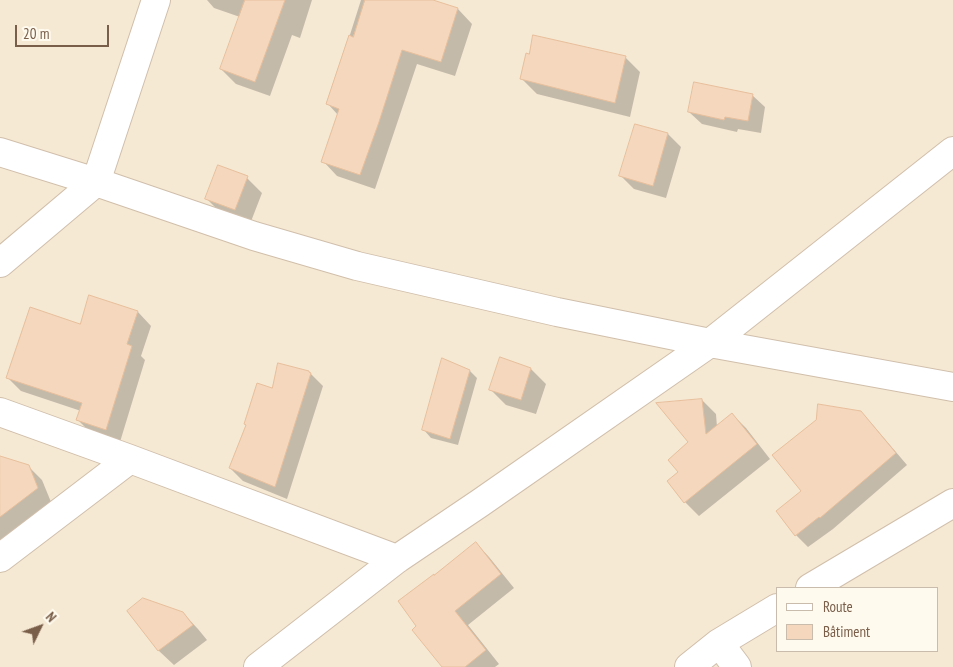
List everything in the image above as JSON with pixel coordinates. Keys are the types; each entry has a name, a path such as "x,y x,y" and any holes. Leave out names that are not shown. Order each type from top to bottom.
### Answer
{"street":[{"path":"0,263 96,182 156,0"},
{"path":"258,667 396,559 710,343 953,151"},
{"path":"0,152 96,182 254,236 357,266 557,312 710,343 953,387"},
{"path":"0,412 396,559"},
{"path":"0,558 130,459"},
{"path":"812,587 953,503"},
{"path":"689,667 719,643 776,609"},
{"path":"719,643 737,667"}],"shaded area":[{"path":"0,0 953,0 953,667 0,667"}],"building":[{"path":"245,0 285,0 255,82 220,69"},
{"path":"365,0 433,0 458,8 441,62 402,50 360,175 321,162 339,109 326,104 349,35 353,37"},
{"path":"533,35 626,56 615,103 520,79 526,53 529,54"},
{"path":"694,82 753,94 748,121 725,117 724,120 688,112"},
{"path":"635,124 668,133 653,186 619,176"},
{"path":"218,165 248,176 235,210 205,199"},
{"path":"89,295 138,311 127,344 132,346 106,430 76,420 82,403 6,378 30,307 80,324"},
{"path":"500,357 531,368 521,400 489,390"},
{"path":"442,358 470,370 450,439 422,430"},
{"path":"278,363 311,373 275,487 229,468 246,425 244,424 257,383 272,388"},
{"path":"702,399 706,434 732,413 757,444 684,503 667,481 678,472 668,460 688,442 656,403"},
{"path":"818,404 861,411 896,453 820,518 795,536 776,511 801,491 772,455 816,420"},
{"path":"0,456 29,465 38,488 0,517"},
{"path":"476,542 501,574 455,611 486,650 465,667 442,667 412,630 416,626 398,601"},
{"path":"143,598 183,612 193,625 158,651 127,611"}]}
